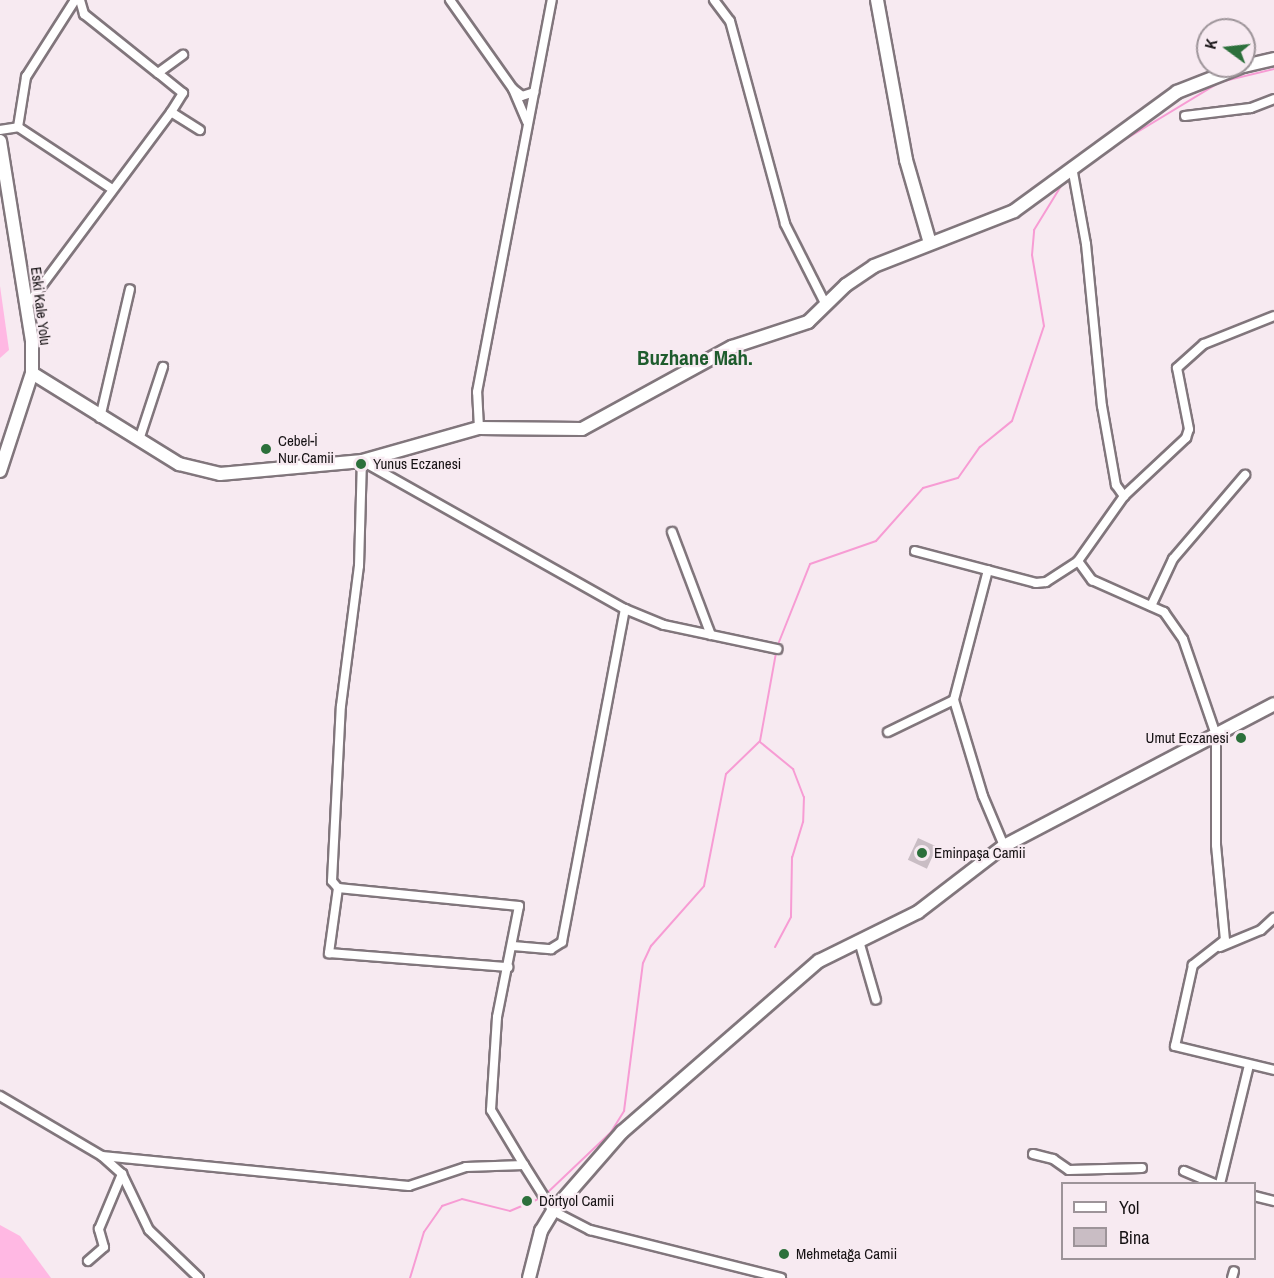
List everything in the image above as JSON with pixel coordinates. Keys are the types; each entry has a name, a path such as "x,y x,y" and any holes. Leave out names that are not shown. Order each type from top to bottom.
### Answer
{"street":[{"path":"28,304 183,93 84,14 78,0"},
{"path":"18,127 26,76 78,0"},
{"path":"450,0 513,89 528,124"},
{"path":"479,428 477,392 552,0"},
{"path":"714,0 730,21 785,224 826,305"},
{"path":"878,0 906,160 930,243"},
{"path":"158,73 183,55"},
{"path":"1256,63 1274,58"},
{"path":"32,373 100,418 179,464 220,474 362,461 479,428 582,429 732,347 808,322 874,266 1014,211 1177,92 1213,78"},
{"path":"513,89 522,96 534,92"},
{"path":"1185,116 1251,108 1274,99"},
{"path":"171,112 200,130"},
{"path":"0,130 18,127 112,189"},
{"name":"Eski Kale Yolu","path":"0,141 28,304 32,373 0,471"},
{"path":"1072,167 1086,244 1102,406 1116,485 1124,496"},
{"path":"100,418 130,289"},
{"path":"915,551 1046,582 1078,561 1124,496 1186,438 1189,429 1177,368 1204,344 1274,316"},
{"path":"139,440 164,367"},
{"path":"362,461 625,609 664,625 777,649"},
{"path":"362,461 359,575 340,716 332,881 338,888 519,906 513,946 497,1017 491,1110 524,1166 541,1186 551,1207 590,1230 641,1246 722,1260 782,1278"},
{"path":"1151,606 1173,559 1245,475"},
{"path":"672,532 711,635"},
{"path":"1078,561 1092,580 1164,612 1183,639 1216,735 1216,845 1225,928 1220,947"},
{"path":"988,570 954,700 983,796 1004,846"},
{"path":"513,946 551,949 562,942 625,609"},
{"path":"888,732 954,700"},
{"path":"529,1278 541,1232 551,1207 658,1098 819,962 918,912 1004,846 1274,704"},
{"path":"338,888 329,953 508,967"},
{"path":"1274,918 1261,930 1220,947 1193,965 1175,1046 1274,1070"},
{"path":"859,942 876,1000"},
{"path":"1220,1182 1249,1065"},
{"path":"0,1096 102,1156 122,1174 149,1230 199,1278"},
{"path":"1033,1154 1053,1159 1069,1170 1142,1168"},
{"path":"102,1156 409,1186 466,1167 524,1166"},
{"path":"1184,1171 1210,1182"},
{"path":"88,1261 104,1247 99,1229 122,1174"},
{"path":"1256,1196 1274,1200"}],"shaded area":[{"path":"0,286 9,350 0,358"},
{"path":"0,1225 20,1236 51,1278 0,1278"}],"building":[{"name":"Eminpaşa Camii","path":"918,838 937,847 927,869 908,860"}],"waterway":[{"path":"1106,151 1220,82 1274,69"},
{"path":"777,647 810,564 876,541 923,488 958,478 980,447 1012,421 1044,326 1032,255 1034,230 1064,181"},
{"path":"546,1194 611,1132 624,1111 643,963 651,946 704,886 726,774 760,741 776,653"},
{"path":"760,742 793,769 804,797 803,822 792,857 791,917 775,947"},
{"path":"410,1278 424,1232 442,1206 462,1199 510,1211 541,1198"}],"place":[{"name":"Cebel-İ Nur Camii","path":"266,449"},
{"name":"Yunus Eczanesi","path":"361,464"},
{"name":"Umut Eczanesi","path":"1241,738"},
{"name":"Eminpaşa Camii","path":"922,853"},
{"name":"Dörtyol Camii","path":"527,1201"},
{"name":"Mehmetağa Camii","path":"784,1254"}],"district":[{"name":"Buzhane Mah.","path":"695,358"}]}
